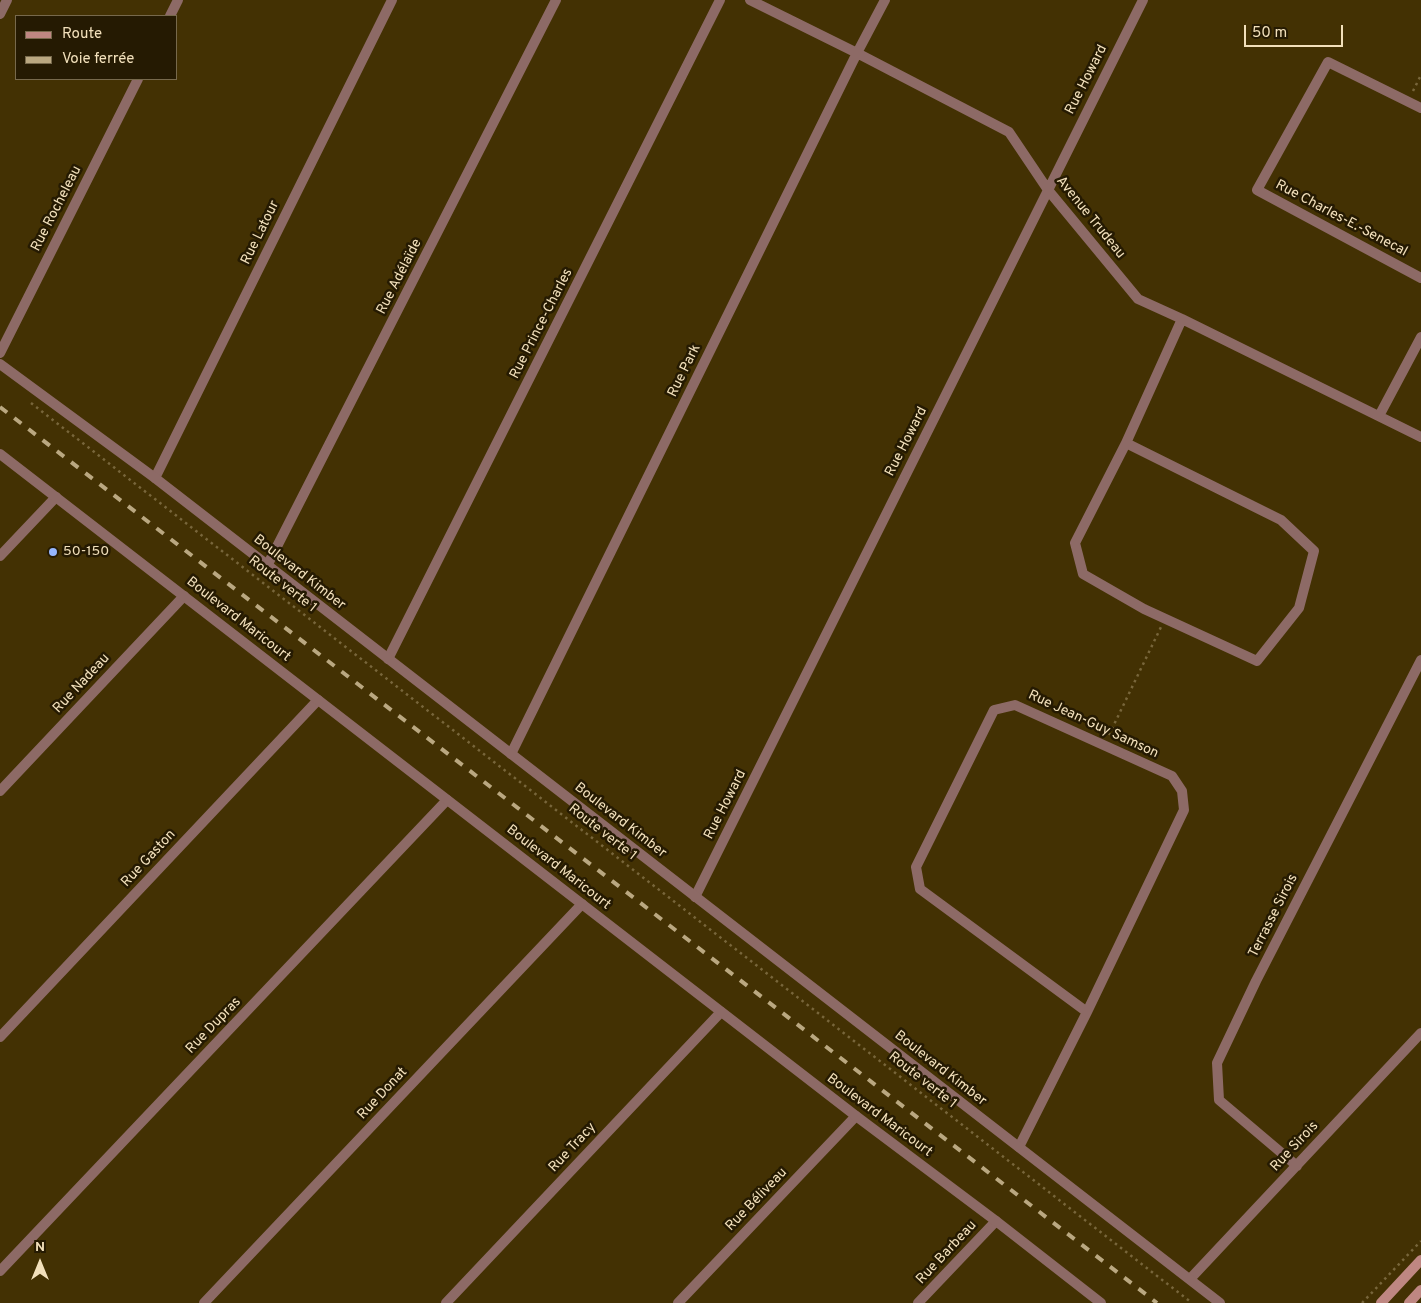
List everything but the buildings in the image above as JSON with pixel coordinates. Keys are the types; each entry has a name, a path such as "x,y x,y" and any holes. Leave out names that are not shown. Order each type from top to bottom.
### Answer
{"main road":[{"path":"1381,1303 1421,1260"},
{"path":"1409,1303 1421,1290"}],"street":[{"path":"0,14 7,0"},
{"path":"170,15 178,0"},
{"name":"Rue Latour","path":"154,478 392,0"},
{"name":"Rue Adélaïde","path":"267,566 556,0"},
{"name":"Rue Prince-Charles","path":"388,660 720,0"},
{"name":"Avenue Trudeau","path":"750,0 857,53 1008,132 1048,190 1138,299 1421,437"},
{"name":"Rue Park","path":"511,754 857,53 885,0"},
{"name":"Rue Howard","path":"695,897 1143,0"},
{"name":"Rue Charles-E.-Senecal","path":"1421,108 1328,62 1257,190 1421,278"},
{"name":"Rue Rocheleau","path":"0,353 137,80"},
{"path":"1126,443 1281,520 1314,551 1299,608 1257,660 1144,609 1083,574 1075,543 1126,443 1182,319"},
{"path":"1379,416 1421,337"},
{"name":"Boulevard Kimber","path":"0,364 154,478 1220,1303"},
{"name":"Boulevard Maricourt","path":"0,454 721,1012 1101,1303"},
{"path":"0,556 56,497"},
{"name":"Rue Nadeau","path":"0,791 184,596"},
{"name":"Terrasse Sirois","path":"1297,1166 1219,1100 1217,1063 1256,981 1421,660"},
{"name":"Rue Gaston","path":"0,1037 318,700"},
{"name":"Rue Jean-Guy Samson","path":"1018,1147 1087,1012 1184,810 1182,791 1172,776 1016,705 994,710 916,867 920,889 1087,1012"},
{"name":"Rue Dupras","path":"0,1271 447,800"},
{"name":"Rue Donat","path":"204,1303 582,904"},
{"name":"Rue Tracy","path":"446,1303 721,1012"},
{"name":"Rue Sirois","path":"1190,1279 1421,1033"},
{"name":"Rue Béliveau","path":"678,1303 856,1116"},
{"name":"Rue Barbeau","path":"918,1303 996,1221"}],"path":[{"path":"1407,102 1421,75"},
{"name":"Route verte 1","path":"31,403 1192,1303"},
{"path":"1104,745 1165,619"},
{"path":"1362,1302 1421,1241"}],"railway":[{"path":"0,407 1157,1303"}],"place":[{"name":"50-150","path":"53,552"}]}
